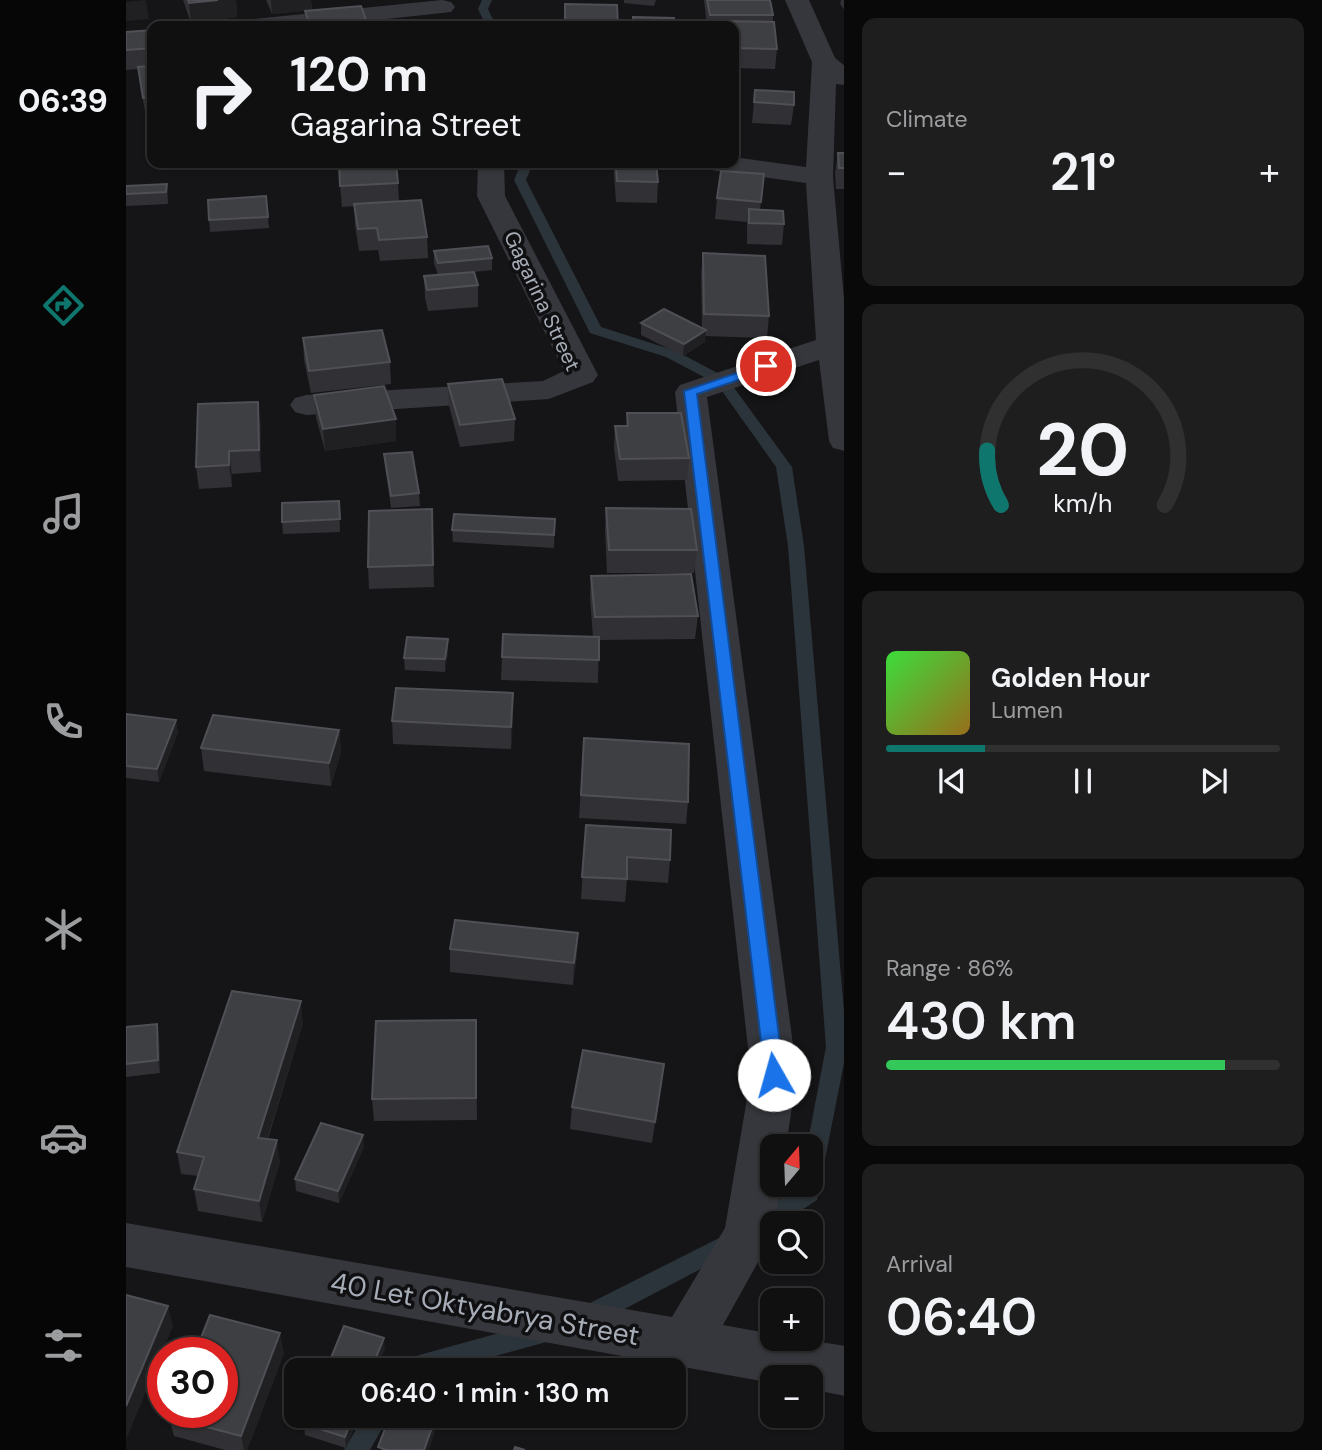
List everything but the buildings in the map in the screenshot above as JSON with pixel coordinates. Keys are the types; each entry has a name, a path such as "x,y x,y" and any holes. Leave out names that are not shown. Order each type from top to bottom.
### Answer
{"street":[{"path":"797,0 834,70 819,177 832,345 844,441"},
{"path":"317,21 446,11"},
{"path":"739,166 819,177"},
{"name":"Gagarina Street","path":"306,405 549,390 582,375 491,196 491,168"},
{"path":"684,1344 749,1233 774,1075 691,391 832,345"},
{"name":"40 Let Oktyabrya Street","path":"126,1245 844,1371"}],"waterway":[{"path":"487,0 483,9 489,21"},
{"path":"525,168 520,180 595,330 671,354 722,381 784,467 796,546 836,1047 809,1193 757,1228"},
{"path":"586,1317 729,1243"},
{"path":"449,1358 543,1332"},
{"path":"356,1450 370,1428"}],"route":[{"path":"766,366 691,391 774,1075"}]}
